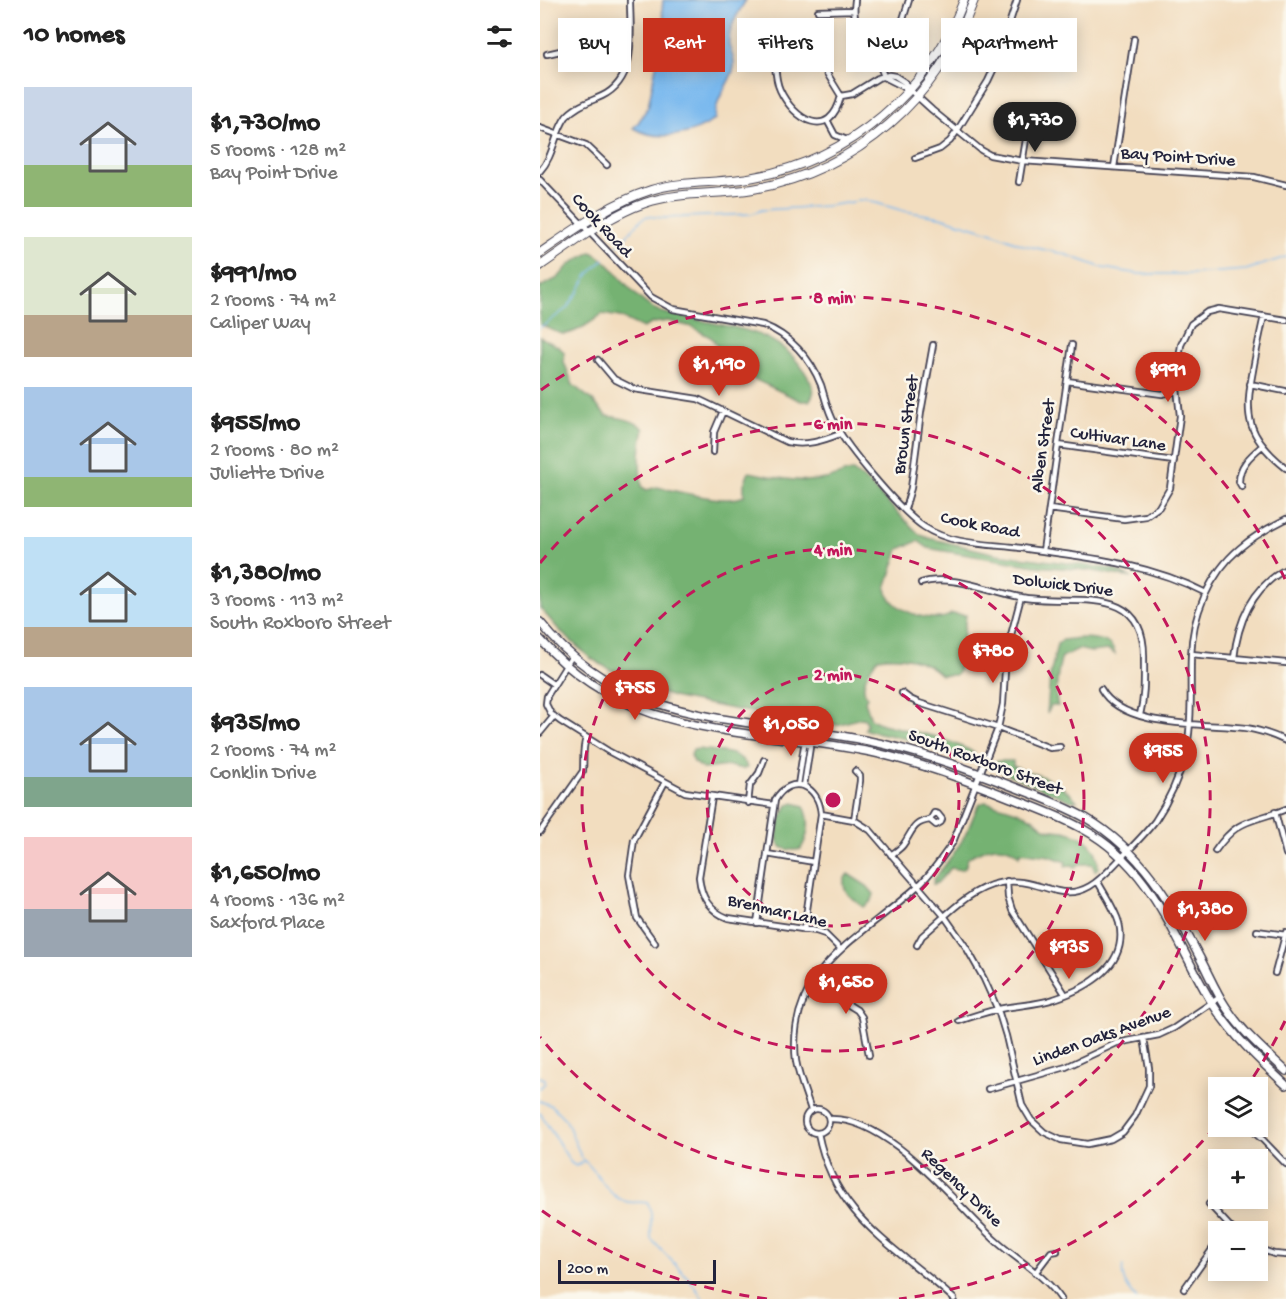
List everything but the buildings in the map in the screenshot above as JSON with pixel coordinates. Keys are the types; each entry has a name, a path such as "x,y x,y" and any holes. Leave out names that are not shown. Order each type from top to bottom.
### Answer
{"main road":[{"path":"540,253 615,205 649,191 676,184 729,181 764,175 794,167 850,140 876,122 910,90 940,49 964,0"},
{"path":"540,266 619,214 656,200 679,195 752,189 777,183 817,170 854,151 872,139 918,97 947,58 963,29 974,0"}],"street":[{"path":"630,0 630,18"},
{"path":"855,0 856,18"},
{"path":"903,18 909,0"},
{"path":"915,158 940,149 957,131 996,64 1017,0"},
{"path":"818,11 854,10"},
{"path":"794,27 800,35 818,41 820,62 841,96 838,107 827,120 811,123 801,118 779,88 773,48 775,42 794,27"},
{"path":"1114,167 1134,39"},
{"path":"547,54 558,52"},
{"path":"540,171 549,159 558,135 571,112 607,94 618,84 624,72"},
{"path":"841,96 852,94 884,77 883,72"},
{"name":"Bay Point Drive","path":"884,77 895,76 906,83 910,90 968,141 990,154 1023,160 1254,177 1286,185"},
{"path":"827,120 835,135 831,151"},
{"path":"1019,182 1029,121"},
{"path":"540,128 590,147 607,165"},
{"path":"835,135 850,140"},
{"name":"Cook Road","path":"540,180 647,293 666,306 682,311 754,322 775,329 782,334 814,368 832,419 840,434 874,476 924,526 939,535 966,541 1126,564 1179,580 1206,593"},
{"path":"1049,509 1124,519 1146,516 1159,507 1167,495 1174,461 1180,416 1176,379 1181,345 1186,331 1197,318 1219,309 1286,320"},
{"path":"1264,316 1248,396 1249,416 1255,435 1262,446 1286,468"},
{"name":"Brown Street","path":"905,509 911,488 933,345"},
{"name":"Alben Street","path":"1043,551 1072,345"},
{"path":"598,360 614,379 634,389 698,399 787,442 816,443 840,434"},
{"path":"1067,381 1162,394 1177,391"},
{"path":"1250,384 1285,391"},
{"path":"713,452 714,432 723,411"},
{"name":"Cultivar Lane","path":"1058,445 1174,461"},
{"path":"1242,487 1239,482 1240,473 1247,460 1262,446"},
{"path":"917,945 922,936 979,891 1007,881 1024,882 1066,892 1083,890 1098,882 1154,822 1176,784 1186,752 1190,724 1191,654 1194,626 1206,593 1221,568 1239,548 1286,519"},
{"path":"1234,658 1240,626 1250,604 1263,586 1286,569"},
{"name":"Dolwick Drive","path":"921,583 938,580 976,585 1021,597 1104,601 1117,605 1128,612 1138,624 1144,641 1144,693 1140,715"},
{"path":"811,1110 798,1072 795,1048 800,1009 812,982 824,965 840,949 918,885 935,868 952,842 998,728 1003,704 1006,654 1021,597"},
{"name":"South Roxboro Street","path":"540,622 572,656 609,682 655,704 697,715 865,740 909,750 980,774 1082,816 1109,832 1129,850 1168,898 1220,997 1241,1028 1286,1071"},
{"name":"South Roxboro Street","path":"540,639 566,665 609,695 632,707 670,720 896,758 976,784 1083,828 1122,857 1138,874 1159,903 1212,1002 1236,1036 1286,1085"},
{"path":"1191,654 1286,663"},
{"path":"572,656 547,696 546,704 554,716 586,738 685,792 774,806"},
{"path":"540,675 553,684"},
{"path":"1101,689 1105,696 1116,705 1140,715 1190,724 1247,728 1272,734 1286,741"},
{"path":"902,693 919,703 998,728 1050,748 1060,747"},
{"path":"540,733 554,716"},
{"path":"801,786 810,747 809,731"},
{"path":"540,832 583,771 582,751 586,738"},
{"path":"748,803 750,785 759,773 764,760"},
{"path":"854,820 860,781 860,776 855,771"},
{"path":"655,942 637,918 629,875 633,840 665,782"},
{"path":"757,922 777,796 784,790 801,786 817,795 821,804 804,930"},
{"name":"Brenmar Lane","path":"712,797 699,878 701,892 710,906 723,916 825,934 840,949"},
{"path":"1215,851 1228,833 1239,825 1286,809"},
{"path":"1275,812 1286,854"},
{"path":"821,814 854,820 870,830 945,917 966,947 984,979 998,1010 1006,1036 1019,1096 1027,1113 1044,1132 1068,1142 1087,1143 1111,1139 1129,1125 1147,1091 1149,1068 1144,1038"},
{"path":"891,855 901,848 914,826 922,821 930,820"},
{"path":"767,854 814,862"},
{"path":"1007,881 1012,910 1065,994"},
{"path":"959,1021 998,1010 1053,1000 1101,975 1112,964 1119,946 1119,922 1098,882"},
{"path":"1257,931 1286,934 1275,973"},
{"path":"812,982 858,1010 862,1017 869,1055"},
{"name":"Linden Oaks Avenue","path":"988,1089 1066,1067 1117,1043 1167,1031 1220,997"},
{"path":"811,1110 823,1110 830,1119 828,1127 818,1133 810,1131 805,1124 806,1116 811,1110"},
{"name":"Regency Drive","path":"830,1119 865,1127 904,1152 997,1241 1052,1287 1060,1299"},
{"path":"818,1133 830,1174 852,1210 873,1232 954,1299"},
{"path":"1259,1137 1286,1164"},
{"path":"1213,1209 1224,1221"},
{"path":"1035,1273 1051,1252 1057,1251"},
{"path":"1268,1252 1286,1255"},
{"path":"1184,1289 1208,1255"}],"green space":[{"path":"591,252 607,263 649,306 669,314 755,333 784,349 797,361 808,377 813,389 809,401 801,401 730,368 712,338 692,327 668,321 653,323 643,328 620,317 602,314 583,327 567,334 540,324 540,287 558,278 570,264"},
{"path":"540,337 564,352 564,362 573,385 593,401 606,416 631,421 644,429 640,450 640,472 642,487 647,490 657,487 726,499 744,496 744,484 749,472 807,481 826,479 853,471 919,534 928,538 997,554 1112,569 1132,578 1088,570 1035,566 938,550 928,548 918,541 899,549 886,588 895,603 914,614 925,617 966,615 959,671 955,675 941,675 928,665 912,659 878,658 864,681 867,697 865,701 871,719 882,724 941,738 974,752 969,758 916,741 870,731 865,729 867,724 865,719 861,718 837,725 738,710 657,692 641,681 609,669 590,658 560,631 540,608"},
{"path":"1079,638 1106,642 1113,648 1115,654 1108,650 1091,652 1078,649 1062,657 1057,682 1058,706 1051,706 1047,714 1050,676 1057,644 1063,640"},
{"path":"693,750 735,755 745,762 747,768 729,766 703,769 693,761 691,755"},
{"path":"1013,761 1013,766 1050,780 1066,790 1077,801 1071,801 1002,772 995,763"},
{"path":"985,802 1019,812 1047,829 1064,831 1084,839 1096,854 1098,868 1095,871 1092,864 1078,864 1075,868 1073,865 1065,866 1066,862 1050,856 1020,852 1019,856 1007,848 994,847 968,858 965,868 961,870 951,868 937,883 933,884 934,879 962,841 980,804"},
{"path":"794,803 804,806 808,822 804,844 801,849 795,850 781,846 777,836 785,810 788,805"},
{"path":"848,874 867,886 874,894 873,899 863,907 850,896 845,888 845,879"}],"water":[{"path":"663,0 746,0 731,31 729,43 734,67 719,100 715,119 697,130 664,136 633,128 648,107 655,72 725,72 725,18 664,18"}],"waterway":[{"path":"617,246 647,216 663,218 751,214 762,210 826,206 866,200 904,211 940,217 1023,245 1064,254 1103,268 1140,274 1192,274 1246,270 1286,257"},
{"path":"540,328 566,309 587,276 604,259"},
{"path":"540,1077 545,1079 545,1083 540,1088"},
{"path":"540,1101 552,1106 566,1120 582,1159 611,1193 627,1202 648,1203 651,1213 651,1239 691,1281 703,1299"},
{"path":"540,1113 571,1163 576,1166 584,1161"},
{"path":"1123,1266 1124,1280 1137,1299"}]}
